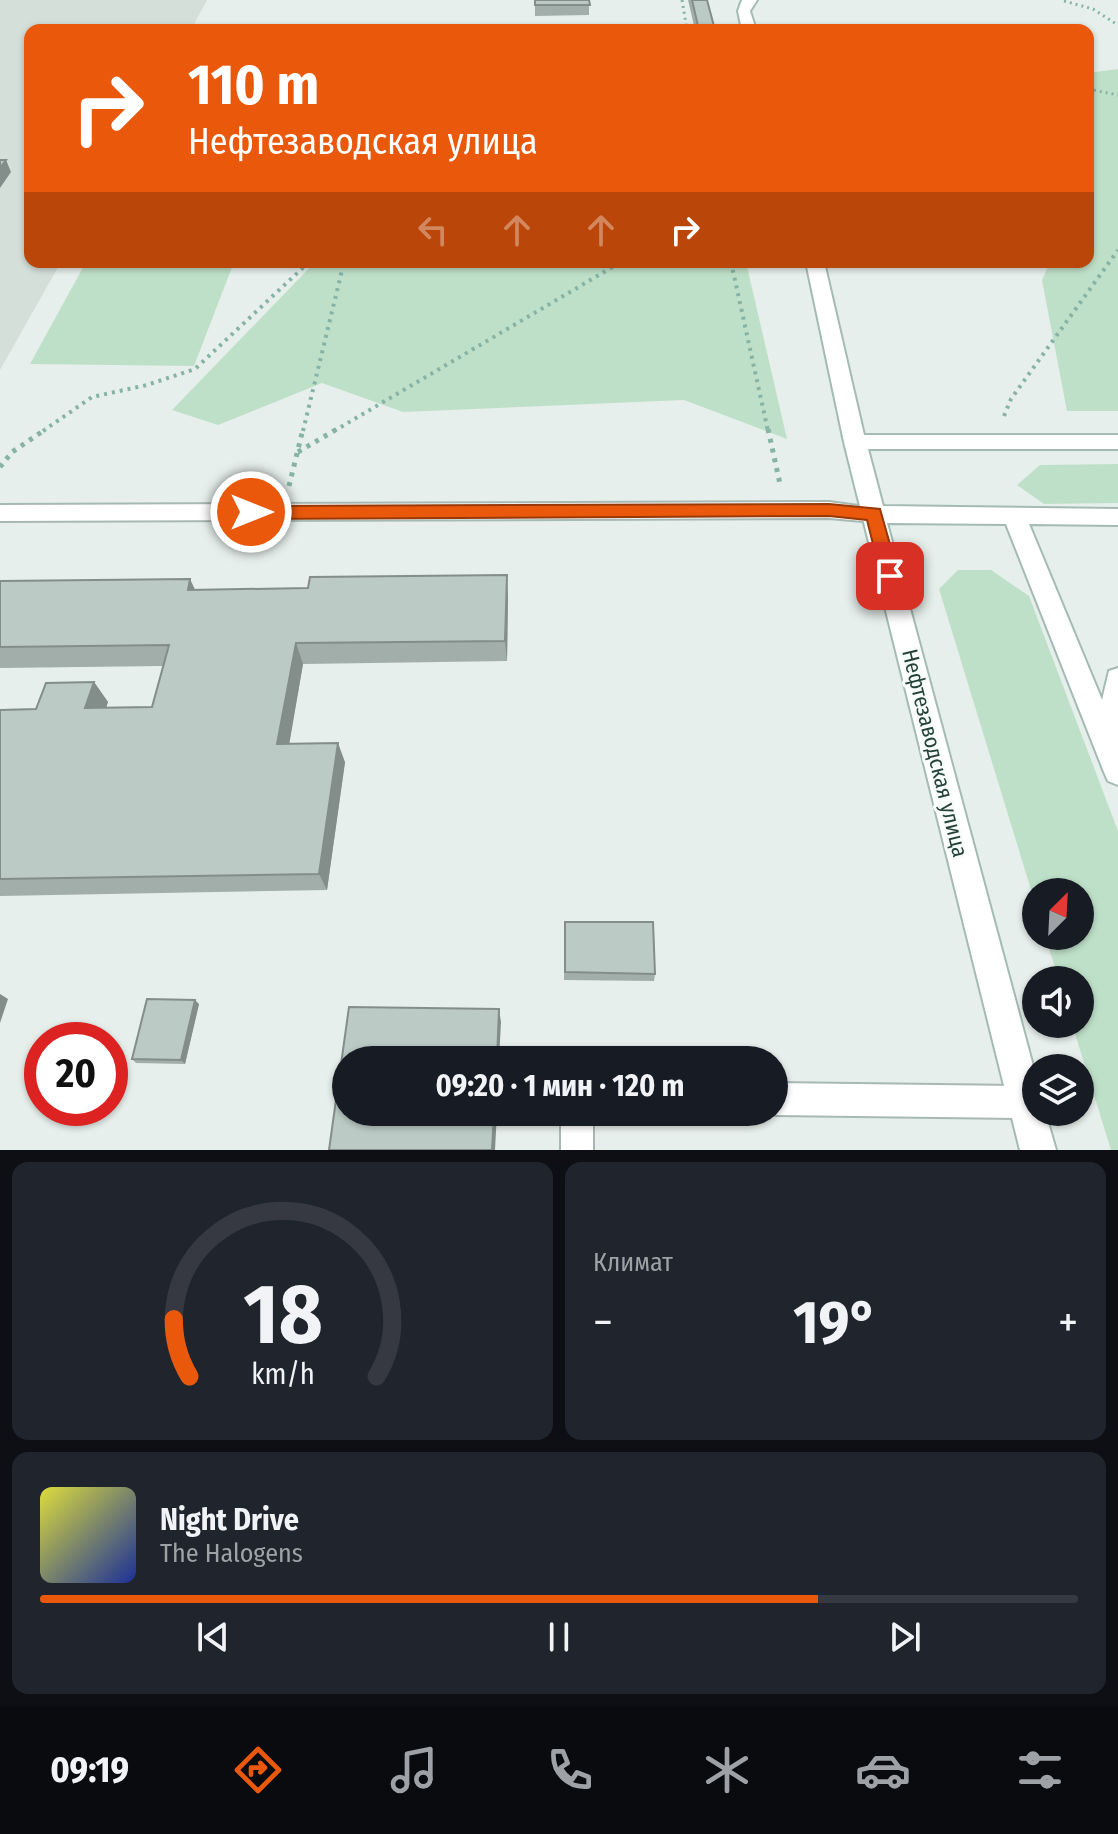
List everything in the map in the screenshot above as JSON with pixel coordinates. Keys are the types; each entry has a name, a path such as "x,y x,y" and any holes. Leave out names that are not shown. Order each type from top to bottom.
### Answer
{"main road":[{"path":"747,24 745,4 751,0"},
{"name":"Нефтезаводская улица","path":"816,268 855,442 1022,1090"},
{"path":"855,442 1118,442"},
{"path":"874,514 1118,517"},
{"path":"1015,517 1113,760"},
{"path":"1113,760 1118,679"},
{"name":"Нефтезаводская улица","path":"1032,1126 1038,1150"}],"lane":[{"path":"0,513 785,510 874,514"},
{"path":"788,1099 1022,1102"},
{"path":"577,1126 577,1150"}],"path":[{"path":"682,0 686,24"},
{"path":"1064,1 1093,9 1118,25"},
{"path":"1094,90 1118,95"},
{"path":"1000,442 1006,406 1028,379 1075,304 1118,250"},
{"path":"0,467 12,452 92,397 147,385 195,369 303,268"},
{"path":"283,512 343,268"},
{"path":"298,452 611,268"},
{"path":"732,268 785,510"}],"shaded area":[{"path":"0,0 207,0 194,24 24,24 24,268 58,268 0,370"}],"green space":[{"path":"1118,69 1118,411 1067,411 1042,280 1047,268 1094,268 1094,72"},
{"path":"83,268 232,268 194,366 30,364"},
{"path":"309,268 747,268 787,439 684,400 403,412 322,383 218,425 172,410"},
{"path":"1118,464 1118,503 1044,504 1017,485 1040,465"},
{"path":"958,570 991,570 1029,596 1118,831 1118,1150 1111,1150 1094,1095 1094,1054 1081,1054 1076,1038 1094,1038 1094,966 1055,966 1049,950 1094,950 1094,878 1027,878 939,589"}],"building":[{"path":"535,0 589,0 590,5 535,5"},
{"path":"692,0 707,0 713,24 698,24"},
{"path":"507,575 505,641 296,643 277,744 338,743 319,874 0,879 0,710 36,709 46,683 94,682 85,708 152,707 169,645 0,647 0,581 190,579 188,590 308,588 310,577"},
{"path":"565,922 653,922 655,974 565,972"},
{"path":"147,999 195,1000 181,1060 132,1059"},
{"path":"349,1007 499,1009 498,1046 344,1046"},
{"path":"332,1126 493,1126 492,1150 329,1150"}],"route":[{"path":"251,512 829,510 874,514 890,576"}]}
